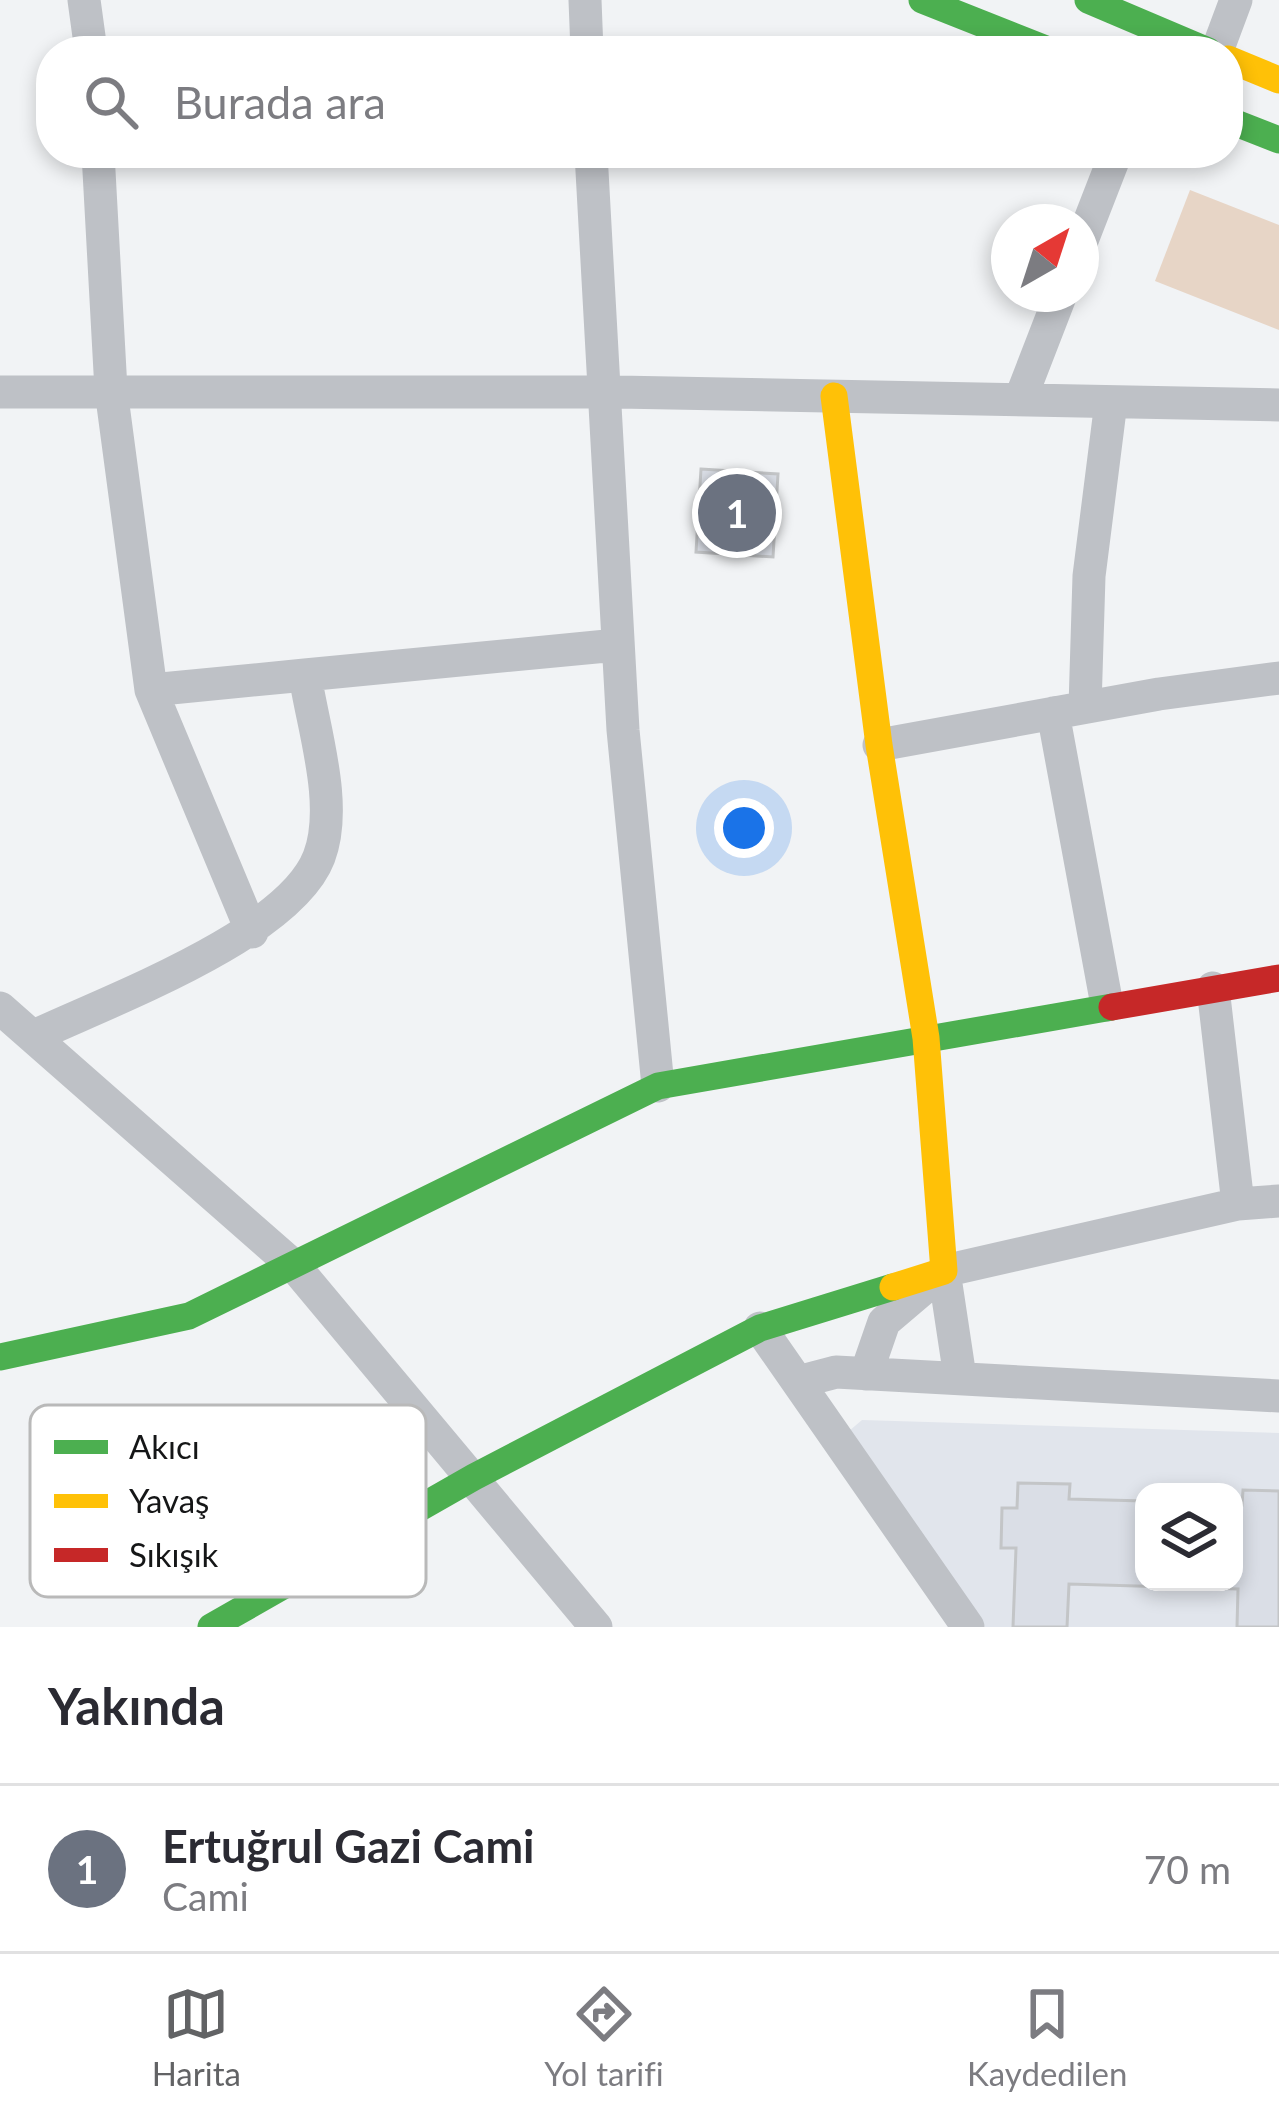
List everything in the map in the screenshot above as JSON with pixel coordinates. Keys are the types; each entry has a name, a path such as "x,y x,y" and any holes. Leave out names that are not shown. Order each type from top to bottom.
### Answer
{"street":[{"path":"85,0 89,36"},
{"path":"586,0 587,36"},
{"path":"922,0 1013,36"},
{"path":"1088,0 1176,36"},
{"path":"1219,36 1236,0"},
{"path":"1243,65 1279,80"},
{"path":"1243,126 1279,140"},
{"path":"99,168 111,389 151,690 252,932"},
{"path":"593,168 617,645 658,1086"},
{"path":"1096,204 1110,168"},
{"path":"1020,400 1054,312"},
{"path":"0,392 601,392 1279,405"},
{"path":"834,396 879,745 926,1038 944,1271 960,1377"},
{"path":"1107,1005 1069,710 1111,402"},
{"path":"151,690 617,645"},
{"path":"34,1036 252,932 319,859 326,815 305,675"},
{"path":"879,745 1279,678"},
{"path":"0,1358 189,1316 296,1268 658,1086 1279,977"},
{"path":"1213,988 1238,1204"},
{"path":"0,1009 296,1268 413,1405"},
{"path":"426,1504 760,1328 944,1271 1238,1204 1279,1201"},
{"path":"866,1374 884,1322 944,1271"},
{"path":"760,1328 968,1627"},
{"path":"798,1382 836,1372 1279,1396"},
{"path":"426,1421 596,1627"},
{"path":"212,1627 264,1597"}],"shaded area":[{"path":"1190,190 1279,225 1279,330 1155,281"},
{"path":"862,1420 1279,1433 1279,1627 985,1627 849,1431"}],"building":[{"path":"701,469 778,474 773,557 696,552"},
{"path":"1018,1483 1070,1484 1069,1499 1135,1501 1135,1586 1069,1584 1067,1627 1013,1627 1016,1548 1001,1548 1002,1508 1017,1508"},
{"path":"1243,1490 1279,1491 1279,1627 1237,1627 1238,1591 1243,1591"}],"traffic: fast":[{"path":"922,0 1013,36"},
{"path":"1088,0 1173,36"},
{"path":"1243,126 1279,140"},
{"path":"0,1357 189,1316 658,1086 1112,1007"},
{"path":"426,1504 760,1328 893,1287"},
{"path":"211,1627 264,1597"}],"traffic: slow":[{"path":"1243,65 1279,80"},
{"path":"834,396 879,745 926,1038 944,1271 893,1287"}],"traffic: jam":[{"path":"1112,1007 1279,978"}],"place":[{"name":"Ertuğrul Gazi Cami","path":"737,513"}]}
